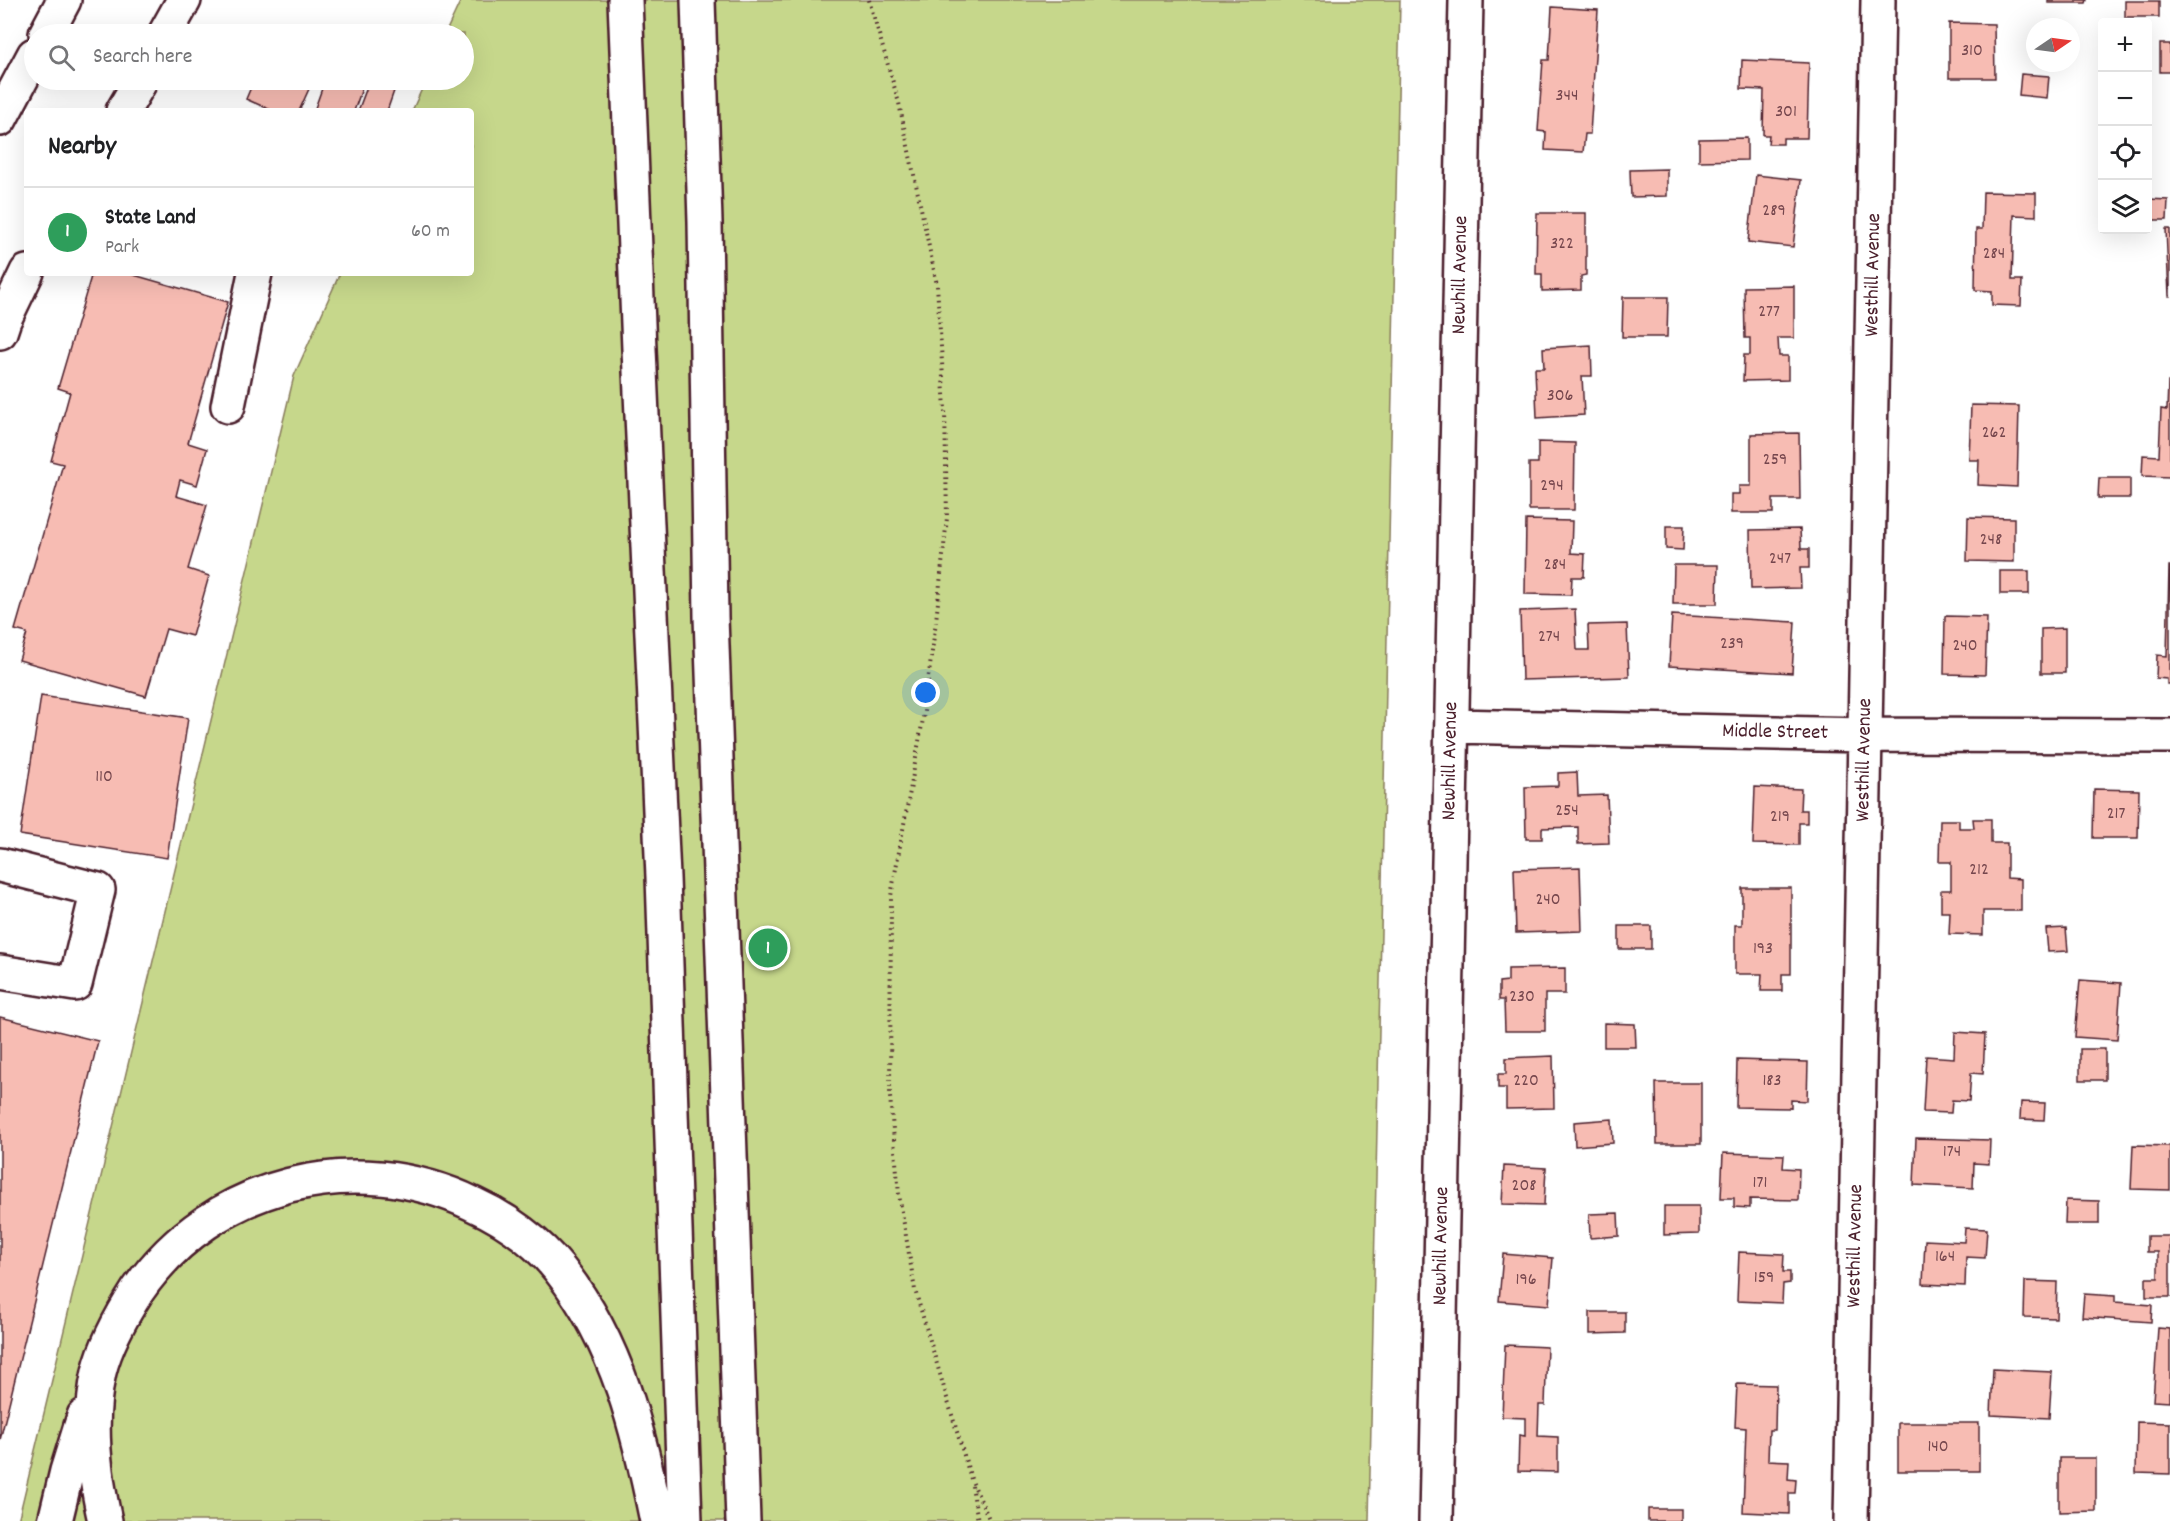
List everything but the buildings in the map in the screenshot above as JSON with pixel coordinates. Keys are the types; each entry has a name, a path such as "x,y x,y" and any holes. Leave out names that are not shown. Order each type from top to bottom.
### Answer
{"main road":[{"path":"51,24 64,0"},
{"path":"171,24 184,0"},
{"path":"698,0 705,222 711,628 743,1521"},
{"name":"Newhill Avenue","path":"1436,1521 1466,0"},
{"name":"Westhill Avenue","path":"1851,1521 1878,0"},
{"path":"624,6 663,877 685,1521"},
{"path":"0,119 24,74"},
{"path":"125,108 135,90"},
{"path":"0,332 25,276"},
{"path":"228,406 254,276"},
{"name":"Middle Street","path":"1452,726 1865,735 2170,736"},
{"path":"0,866 99,890 75,984 0,972"},
{"path":"55,1521 67,1471 99,1370 112,1336 129,1304 148,1276 169,1253 197,1229 228,1209 269,1191 295,1183 361,1176 394,1179 426,1186 492,1212 516,1228 559,1268 576,1291 604,1340 629,1404 639,1433 657,1521"},
{"path":"99,1370 95,1397 94,1459 98,1493 105,1521"}],"path":[{"path":"869,0 899,103 937,285 945,410 946,518 936,621 923,719 891,896 890,1097 899,1194 915,1290 971,1479 978,1521"},
{"path":"971,1479 990,1521"}],"green space":[{"path":"461,0 1400,0 1369,1521 18,1521 294,376 339,276 474,276 474,108 413,108 421,90 474,90 474,24 450,24"}],"place":[{"name":"State Land","path":"768,948"}]}
